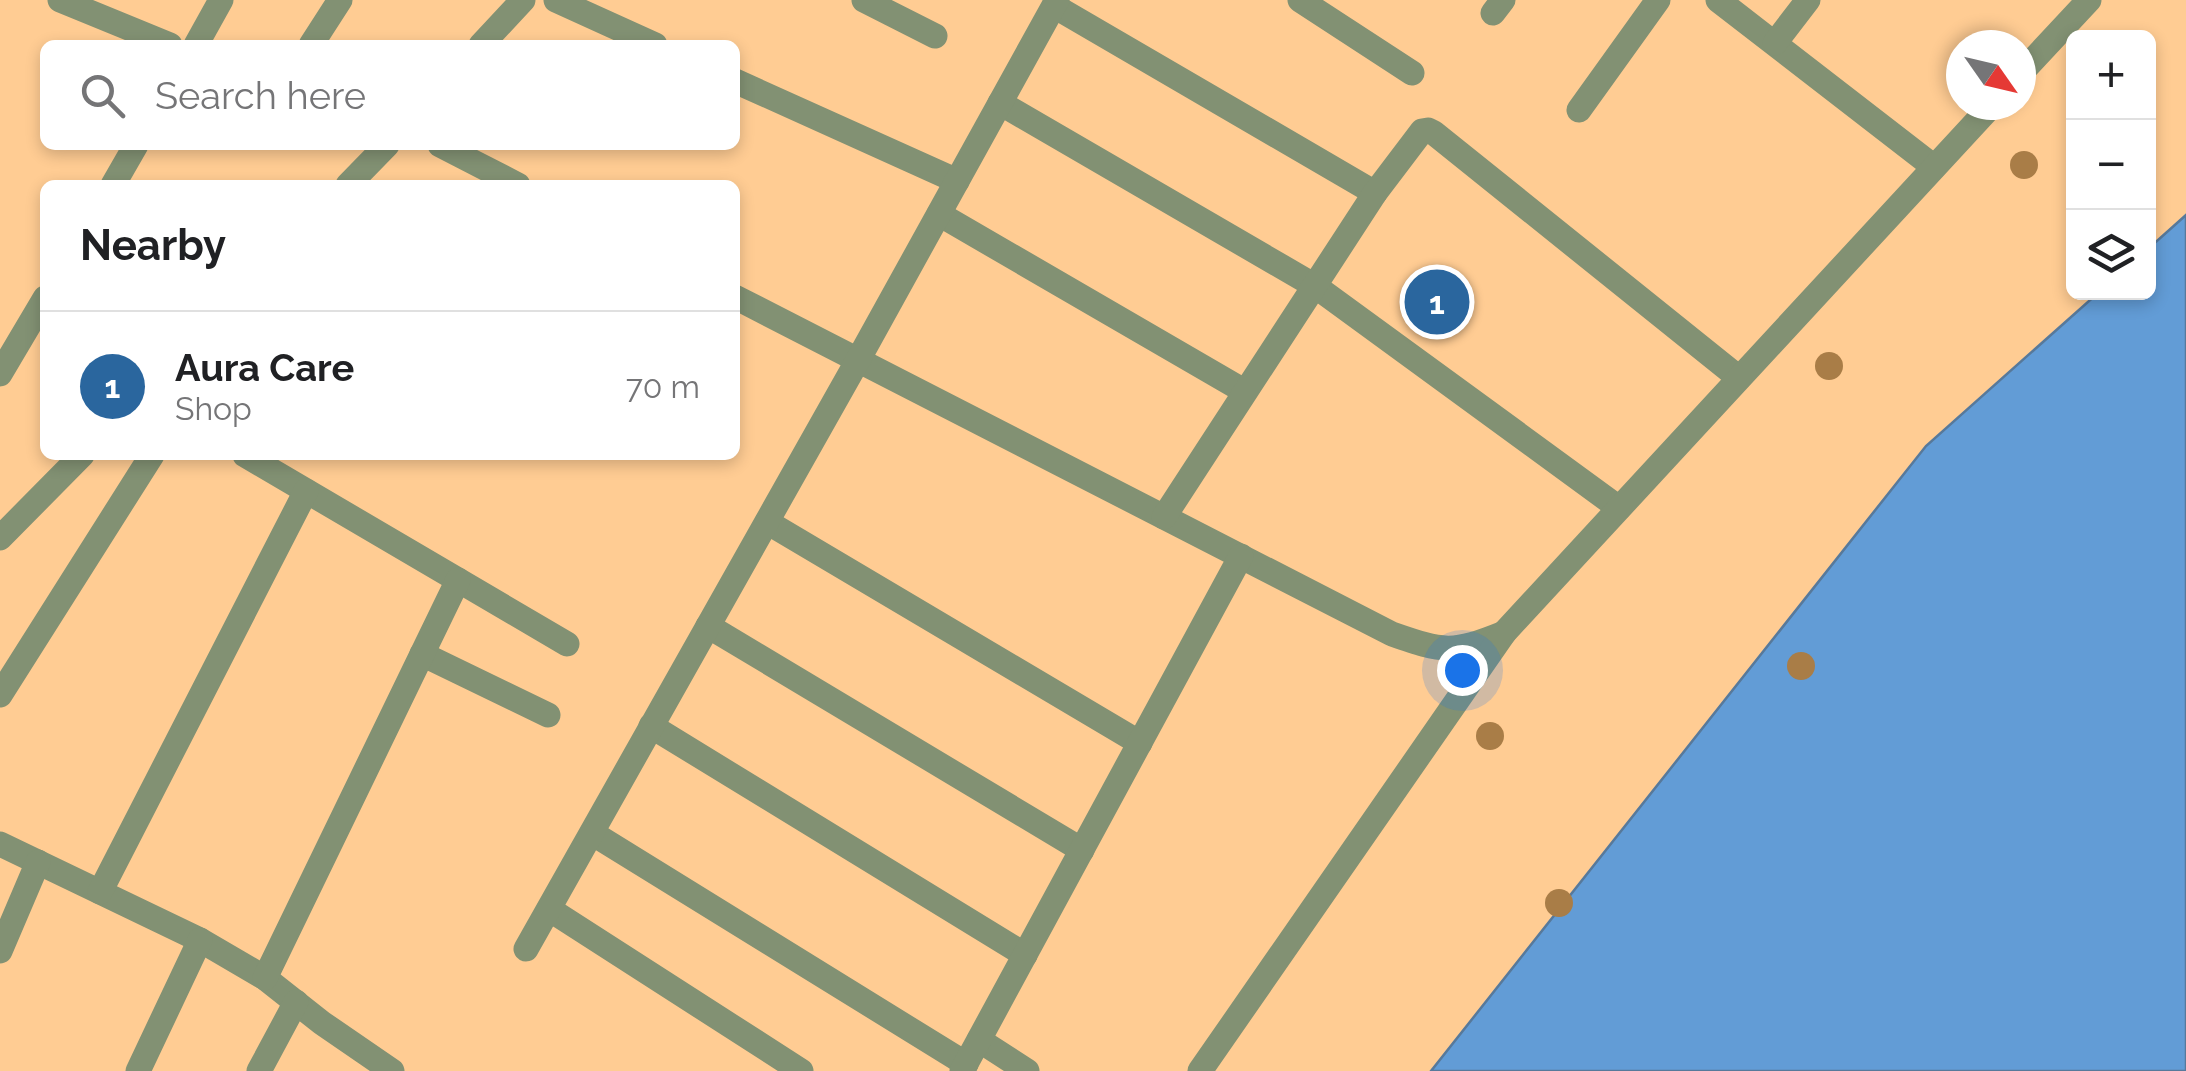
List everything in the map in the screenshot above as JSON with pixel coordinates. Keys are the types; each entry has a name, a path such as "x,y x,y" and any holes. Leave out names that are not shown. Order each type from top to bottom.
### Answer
{"street":[{"path":"61,0 158,40"},
{"path":"199,40 222,0"},
{"path":"314,40 340,0"},
{"path":"486,40 523,0"},
{"path":"556,0 644,40"},
{"path":"864,0 935,36"},
{"path":"1300,0 1412,74"},
{"path":"1580,110 1658,0"},
{"path":"1718,0 1934,167"},
{"path":"1775,44 1808,0"},
{"path":"2036,57 2089,0"},
{"path":"526,949 1056,3 1376,193"},
{"path":"740,83 957,181"},
{"path":"1000,103 1315,286 1619,508"},
{"path":"1200,1071 1504,634 1978,120"},
{"path":"1164,517 1376,193 1417,135 1428,130 1739,378"},
{"path":"115,180 133,150"},
{"path":"353,180 382,150"},
{"path":"450,150 508,180"},
{"path":"939,214 1244,391"},
{"path":"740,300 1392,634 1436,649 1469,647 1504,634"},
{"path":"0,374 40,306"},
{"path":"0,538 77,460"},
{"path":"0,696 149,460"},
{"path":"253,460 568,644"},
{"path":"100,892 306,491"},
{"path":"766,522 1140,743"},
{"path":"592,833 964,1068 1241,556"},
{"path":"265,978 458,580"},
{"path":"708,626 1082,850"},
{"path":"422,654 548,714"},
{"path":"652,726 1025,955"},
{"path":"0,844 200,940 265,978 392,1071"},
{"path":"0,951 38,862"},
{"path":"549,909 802,1071"},
{"path":"138,1071 200,940"},
{"path":"259,1071 296,1002"},
{"path":"979,1040 1026,1071"}],"water":[{"path":"2186,215 2186,1071 1431,1071 1926,446 2090,300 2156,300 2156,242"}],"place":[{"name":"Aura Care","path":"1437,302"}]}
